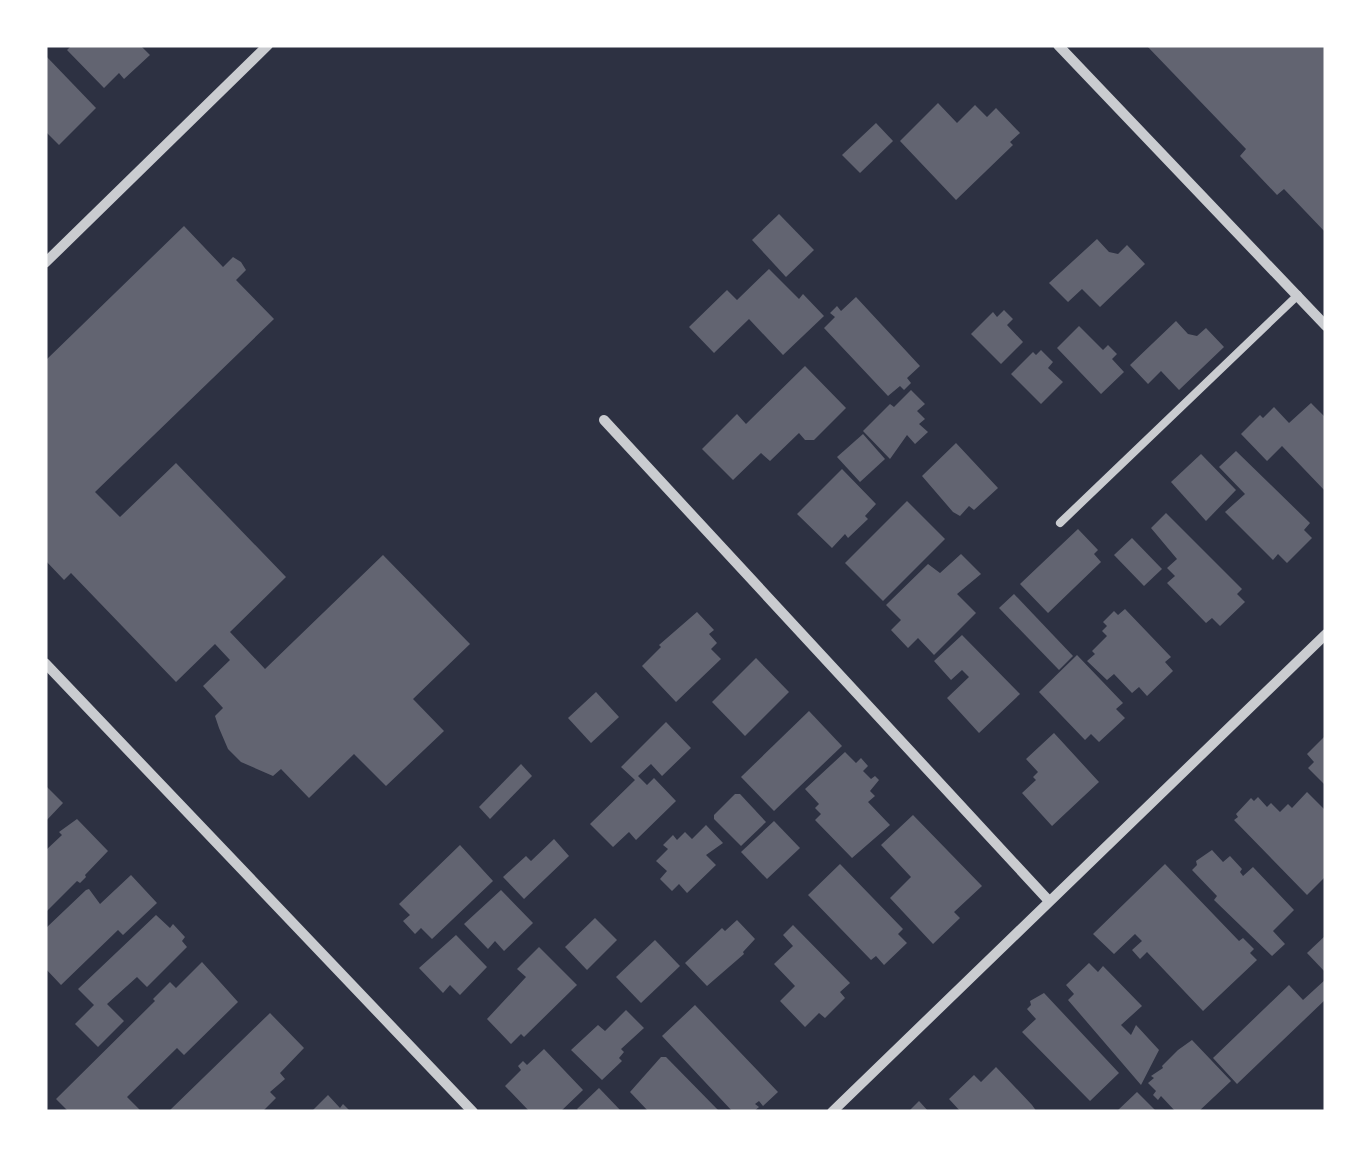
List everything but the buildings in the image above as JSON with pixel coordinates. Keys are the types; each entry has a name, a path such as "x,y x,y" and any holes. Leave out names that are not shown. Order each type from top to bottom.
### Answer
{"street":[{"path":"45,263 268,45"},
{"path":"1058,45 1326,326"},
{"path":"604,420 1050,902"},
{"path":"832,1112 1326,634"},
{"path":"45,663 472,1112"}],"lane":[{"path":"1060,523 1298,295"}]}
